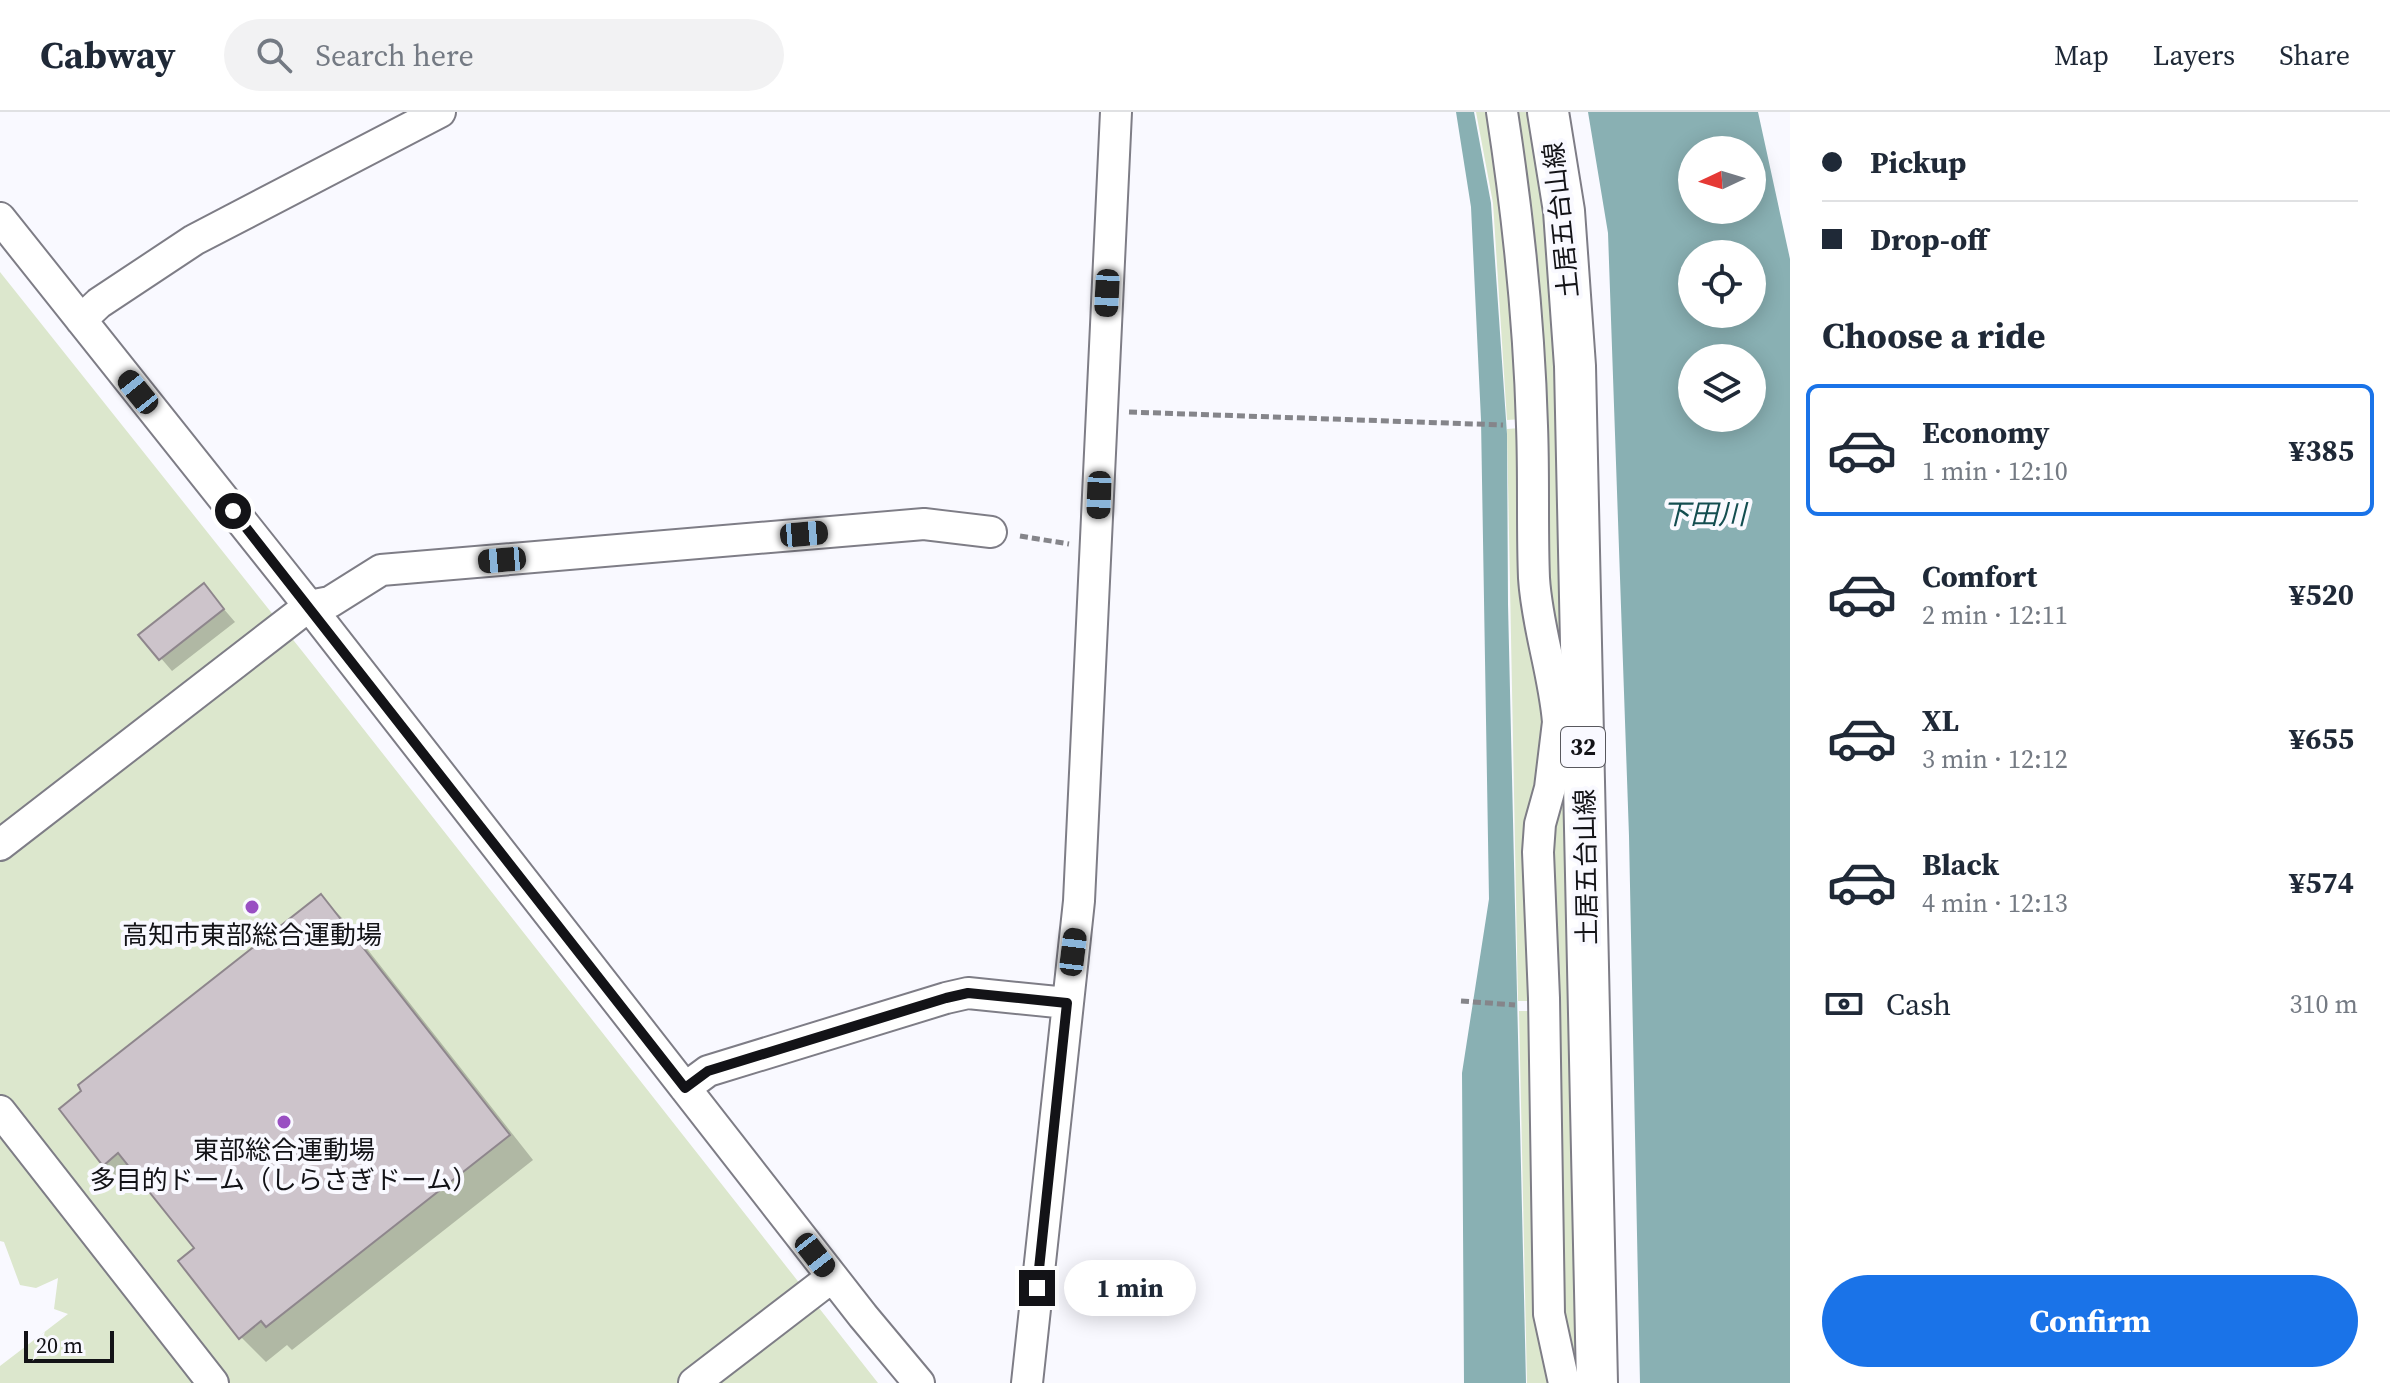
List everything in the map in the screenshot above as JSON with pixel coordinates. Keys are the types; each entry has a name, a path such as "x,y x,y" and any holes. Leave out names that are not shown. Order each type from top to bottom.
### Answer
{"main road":[{"name":"土居五台山線","path":"1548,112 1564,211 1575,366 1570,722 1597,1383"}],"street":[{"path":"81,320 99,303 194,240 440,112"},
{"path":"1027,1383 1079,901 1098,548 1101,414 1116,112"},
{"path":"1502,112 1525,300 1532,424 1534,580 1555,687 1570,722 1540,824 1538,852 1549,1314 1564,1383"},
{"path":"0,218 81,320 326,602 685,1088 919,1383"},
{"path":"0,845 326,602 381,570 924,524 991,532"},
{"path":"685,1088 708,1071 968,993 1067,1003"},
{"path":"0,1111 213,1383"},
{"path":"694,1383 832,1277"}],"path":[{"path":"1101,414 1129,412 1474,422 1475,426"},
{"path":"991,532 1098,548"},
{"path":"1461,1001 1544,1007"}],"green space":[{"path":"1476,112 1498,112 1523,419 1507,420 1493,203"},
{"path":"1507,112 1531,112 1552,271 1564,679 1544,613"},
{"name":"高知市東部総合運動場","path":"0,272 878,1383 0,1383 0,1366 68,1314 54,1309 58,1278 36,1288 20,1285 4,1242 0,1241"},
{"path":"1520,428 1547,671 1533,1001 1518,1001 1507,429"},
{"path":"1565,733 1577,1383 1559,1343 1547,845"},
{"path":"1519,1011 1534,1011 1557,1383 1527,1383"}],"water":[{"path":"1456,112 1474,112 1491,203 1507,434 1508,604 1526,1383 1464,1383 1462,1073 1489,899 1481,420 1471,207"},
{"name":"下田川","path":"1588,112 1758,112 1763,136 1678,136 1678,224 1766,224 1766,149 1790,259 1790,1383 1640,1383 1629,836 1608,233"}],"building":[{"path":"204,583 224,609 159,660 138,635"},
{"name":"東部総合運動場 多目的ドーム（しらさぎドーム）","path":"321,894 510,1135 266,1327 261,1321 239,1339 178,1261 194,1248 118,1153 103,1166 59,1109 81,1091 78,1085"}],"place":[{"name":"高知市東部総合運動場","path":"252,907"},
{"name":"東部総合運動場 多目的ドーム（しらさぎドーム）","path":"284,1122"}],"route":[{"path":"233,511 685,1088 708,1071 968,993 1067,1003 1037,1288"}]}
